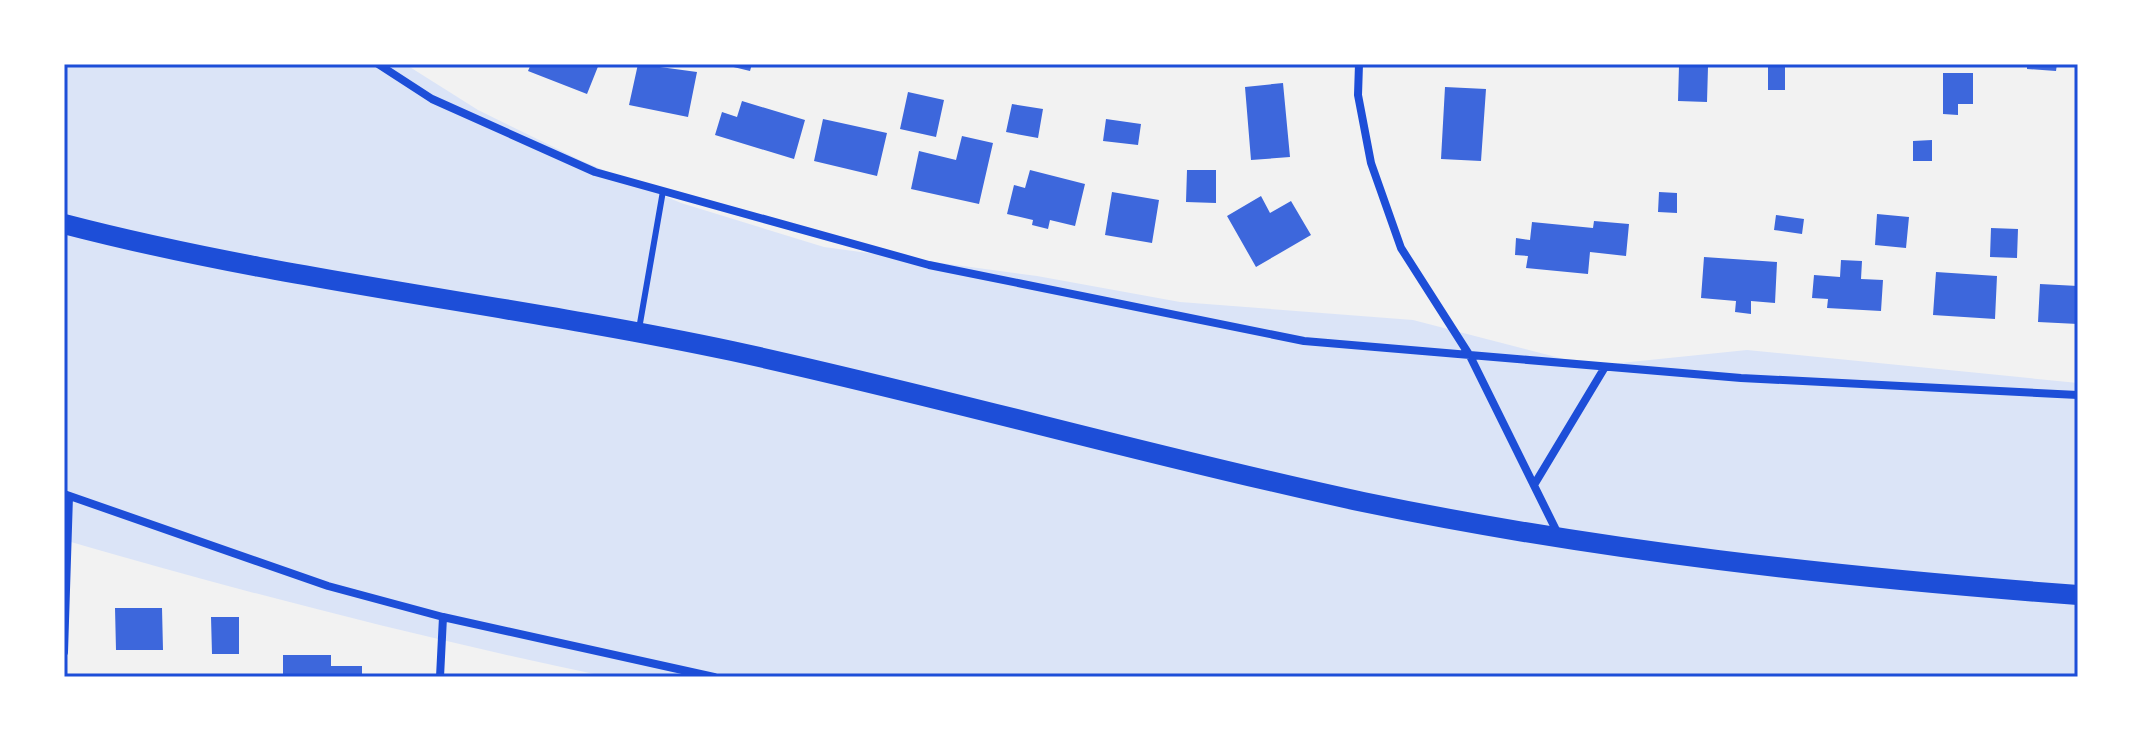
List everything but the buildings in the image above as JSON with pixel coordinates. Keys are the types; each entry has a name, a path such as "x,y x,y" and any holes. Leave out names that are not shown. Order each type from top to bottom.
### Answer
{"main road":[{"path":"64,224 231,260 638,332 816,370 1141,452 1366,502 1561,539 1816,572 2078,595"}],"street":[{"path":"378,64 432,99 595,172 929,265 1304,341 1741,378 2078,395"},
{"path":"1359,64 1358,95 1371,163 1401,248 1470,356 1561,539"},
{"path":"1534,485 1605,367"},
{"path":"64,652 66,495 328,586 443,617 714,677"},
{"path":"440,677 443,617"}],"lane":[{"path":"638,332 663,191"}],"shaded area":[{"path":"64,64 405,64 478,110 580,160 681,203 824,247 1037,276 1180,302 1413,320 1591,366 1747,350 2078,383 2078,677 608,677 334,614 64,540"}]}
